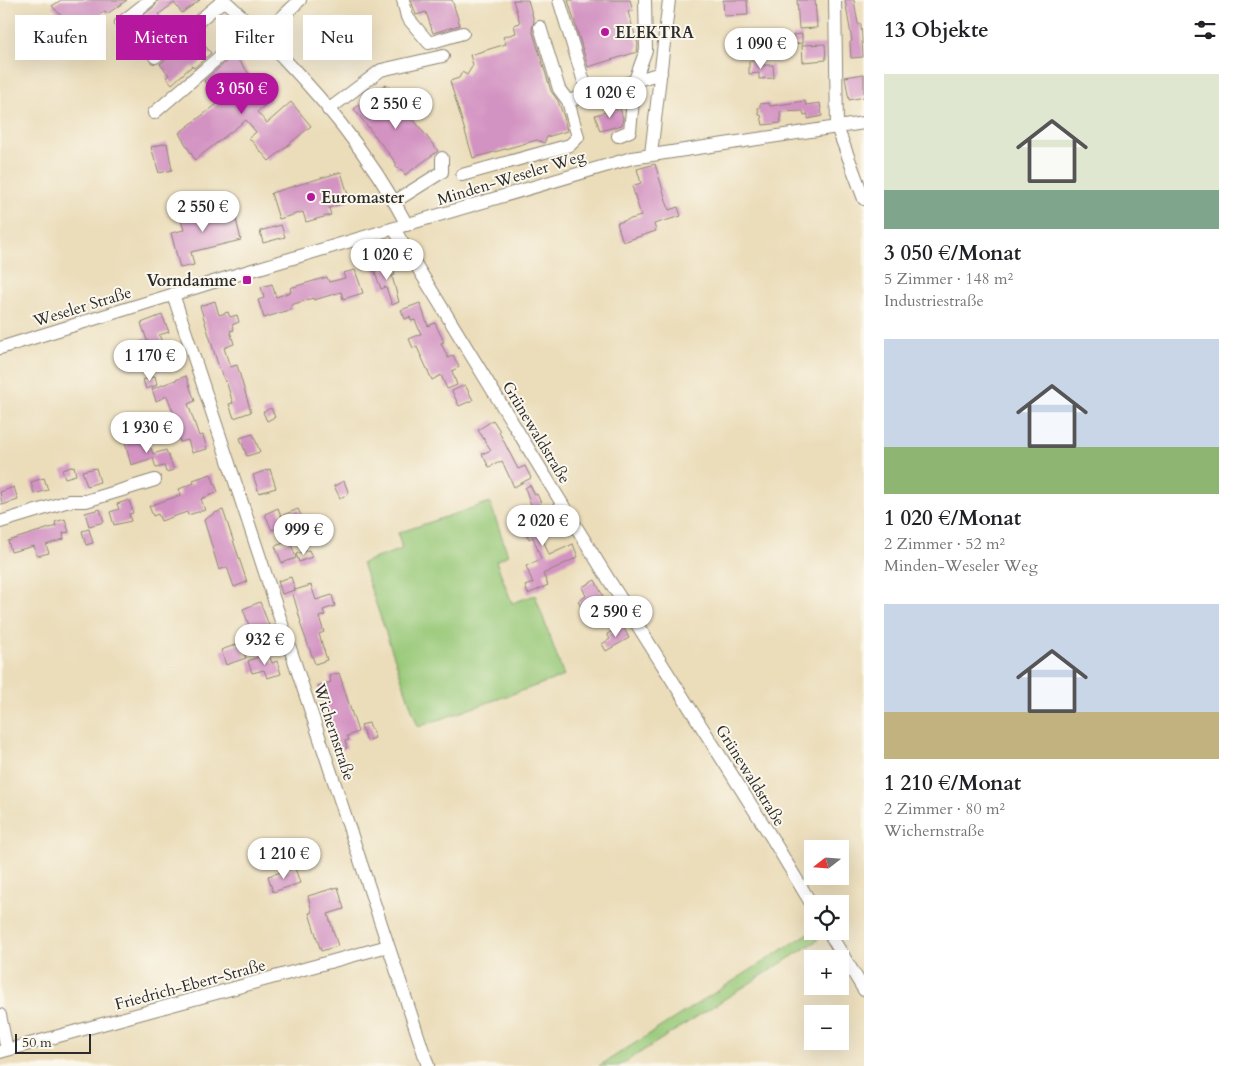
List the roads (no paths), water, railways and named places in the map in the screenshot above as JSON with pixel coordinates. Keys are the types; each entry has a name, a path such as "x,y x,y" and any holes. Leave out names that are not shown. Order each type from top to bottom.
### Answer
{"street":[{"path":"131,15 150,0"},
{"path":"206,15 224,0 240,15"},
{"path":"280,15 300,0"},
{"path":"402,0 408,17 429,43 463,33"},
{"path":"559,0 588,95"},
{"path":"618,136 630,131 635,80 646,50 645,0"},
{"path":"652,154 669,0"},
{"path":"835,0 837,127 864,199"},
{"path":"462,175 570,145 578,137 568,101 559,89 540,26"},
{"path":"328,110 381,70 443,56"},
{"path":"154,112 221,60"},
{"path":"284,60 350,136 407,225"},
{"path":"568,101 661,73"},
{"name":"Minden-Weseler Weg","path":"173,294 632,158 864,123"},
{"path":"394,202 442,172 442,158"},
{"name":"Grünewaldstraße","path":"394,229 591,552 806,895"},
{"name":"Weseler Straße","path":"0,348 173,294"},
{"name":"Wichernstraße","path":"173,294 428,1066"},
{"path":"0,522 69,501 86,501 155,480"},
{"path":"833,940 864,990"},
{"name":"Friedrich-Ebert-Straße","path":"4,1051 388,946"},
{"path":"0,1015 4,1051"}],"place":[{"name":"ELEKTRA","path":"605,32"},
{"name":"Euromaster","path":"311,197"},
{"name":"Vorndamme","path":"247,280"}]}
